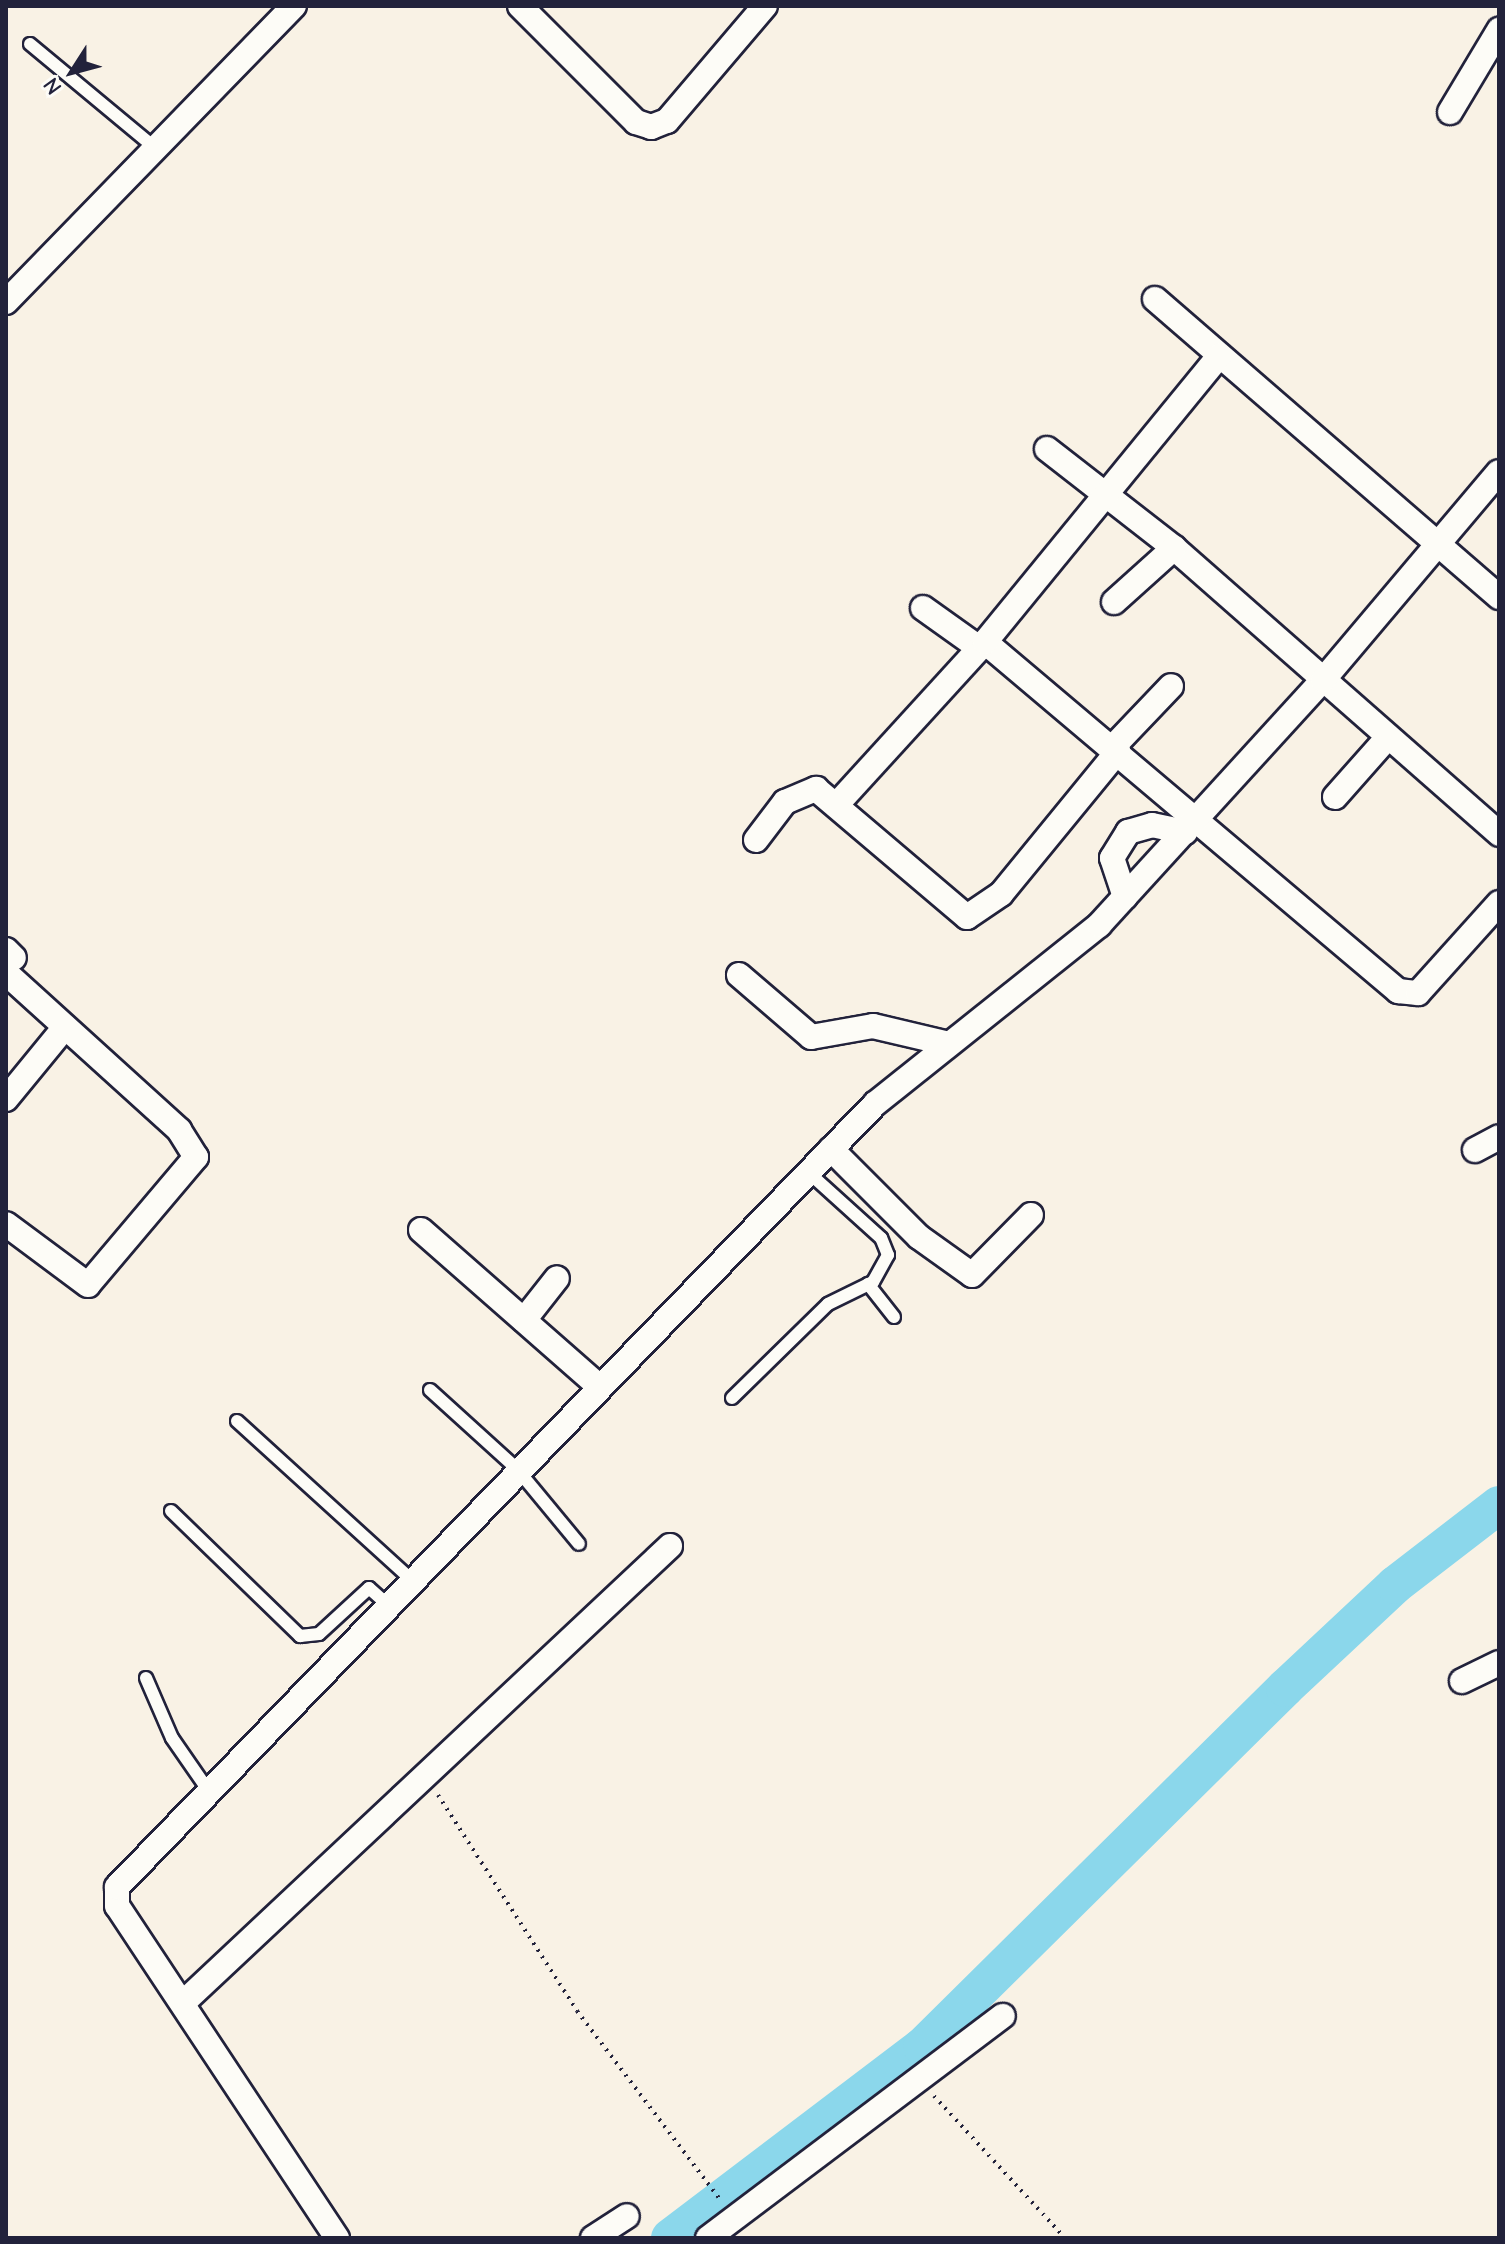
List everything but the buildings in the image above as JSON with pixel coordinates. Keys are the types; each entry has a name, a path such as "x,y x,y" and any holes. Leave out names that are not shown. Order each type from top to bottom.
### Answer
{"street":[{"path":"6,302 294,6"},
{"path":"520,6 636,122 651,127 667,121 765,6"},
{"path":"1450,112 1499,30"},
{"path":"1155,299 1499,597"},
{"path":"839,802 982,645 1219,356"},
{"path":"1047,449 1174,548 1499,834"},
{"path":"337,2238 116,1896 123,1878 831,1149 949,1044 1037,979 1125,897 1323,680 1499,472"},
{"path":"1114,602 1174,548"},
{"path":"923,608 982,645 1116,749 1191,826 1404,994 1418,993 1499,903"},
{"path":"756,840 801,794 816,789 839,802 967,917 1001,894 1116,749 1171,686"},
{"path":"1335,797 1388,737"},
{"path":"1125,897 1112,858 1128,832 1152,825 1191,826"},
{"path":"6,1224 88,1285 195,1162 179,1130 65,1027 9,960"},
{"path":"739,975 811,1037 873,1026 949,1044"},
{"path":"6,1099 65,1027"},
{"path":"1475,1150 1499,1137"},
{"path":"831,1149 919,1237 972,1275 1031,1215"},
{"path":"421,1230 600,1387"},
{"path":"524,1320 557,1278"},
{"path":"185,2001 670,1546"},
{"path":"1462,1681 1499,1663"},
{"path":"708,2238 1003,2016"},
{"path":"593,2238 627,2216"}],"lane":[{"path":"30,44 154,147"},
{"path":"732,1398 828,1304 868,1284 887,1246 808,1172"},
{"path":"868,1284 894,1317"},
{"path":"430,1390 517,1469 579,1544"},
{"path":"237,1421 413,1581"},
{"path":"171,1511 300,1636 319,1634 369,1588 389,1606"},
{"path":"146,1678 172,1738 208,1790"}],"path":[{"path":"437,1793 577,2011 710,2187"},
{"path":"919,2080 1065,2238"}],"waterway":[{"path":"670,2238 922,2047 1285,1688 1395,1585 1499,1505"}]}
